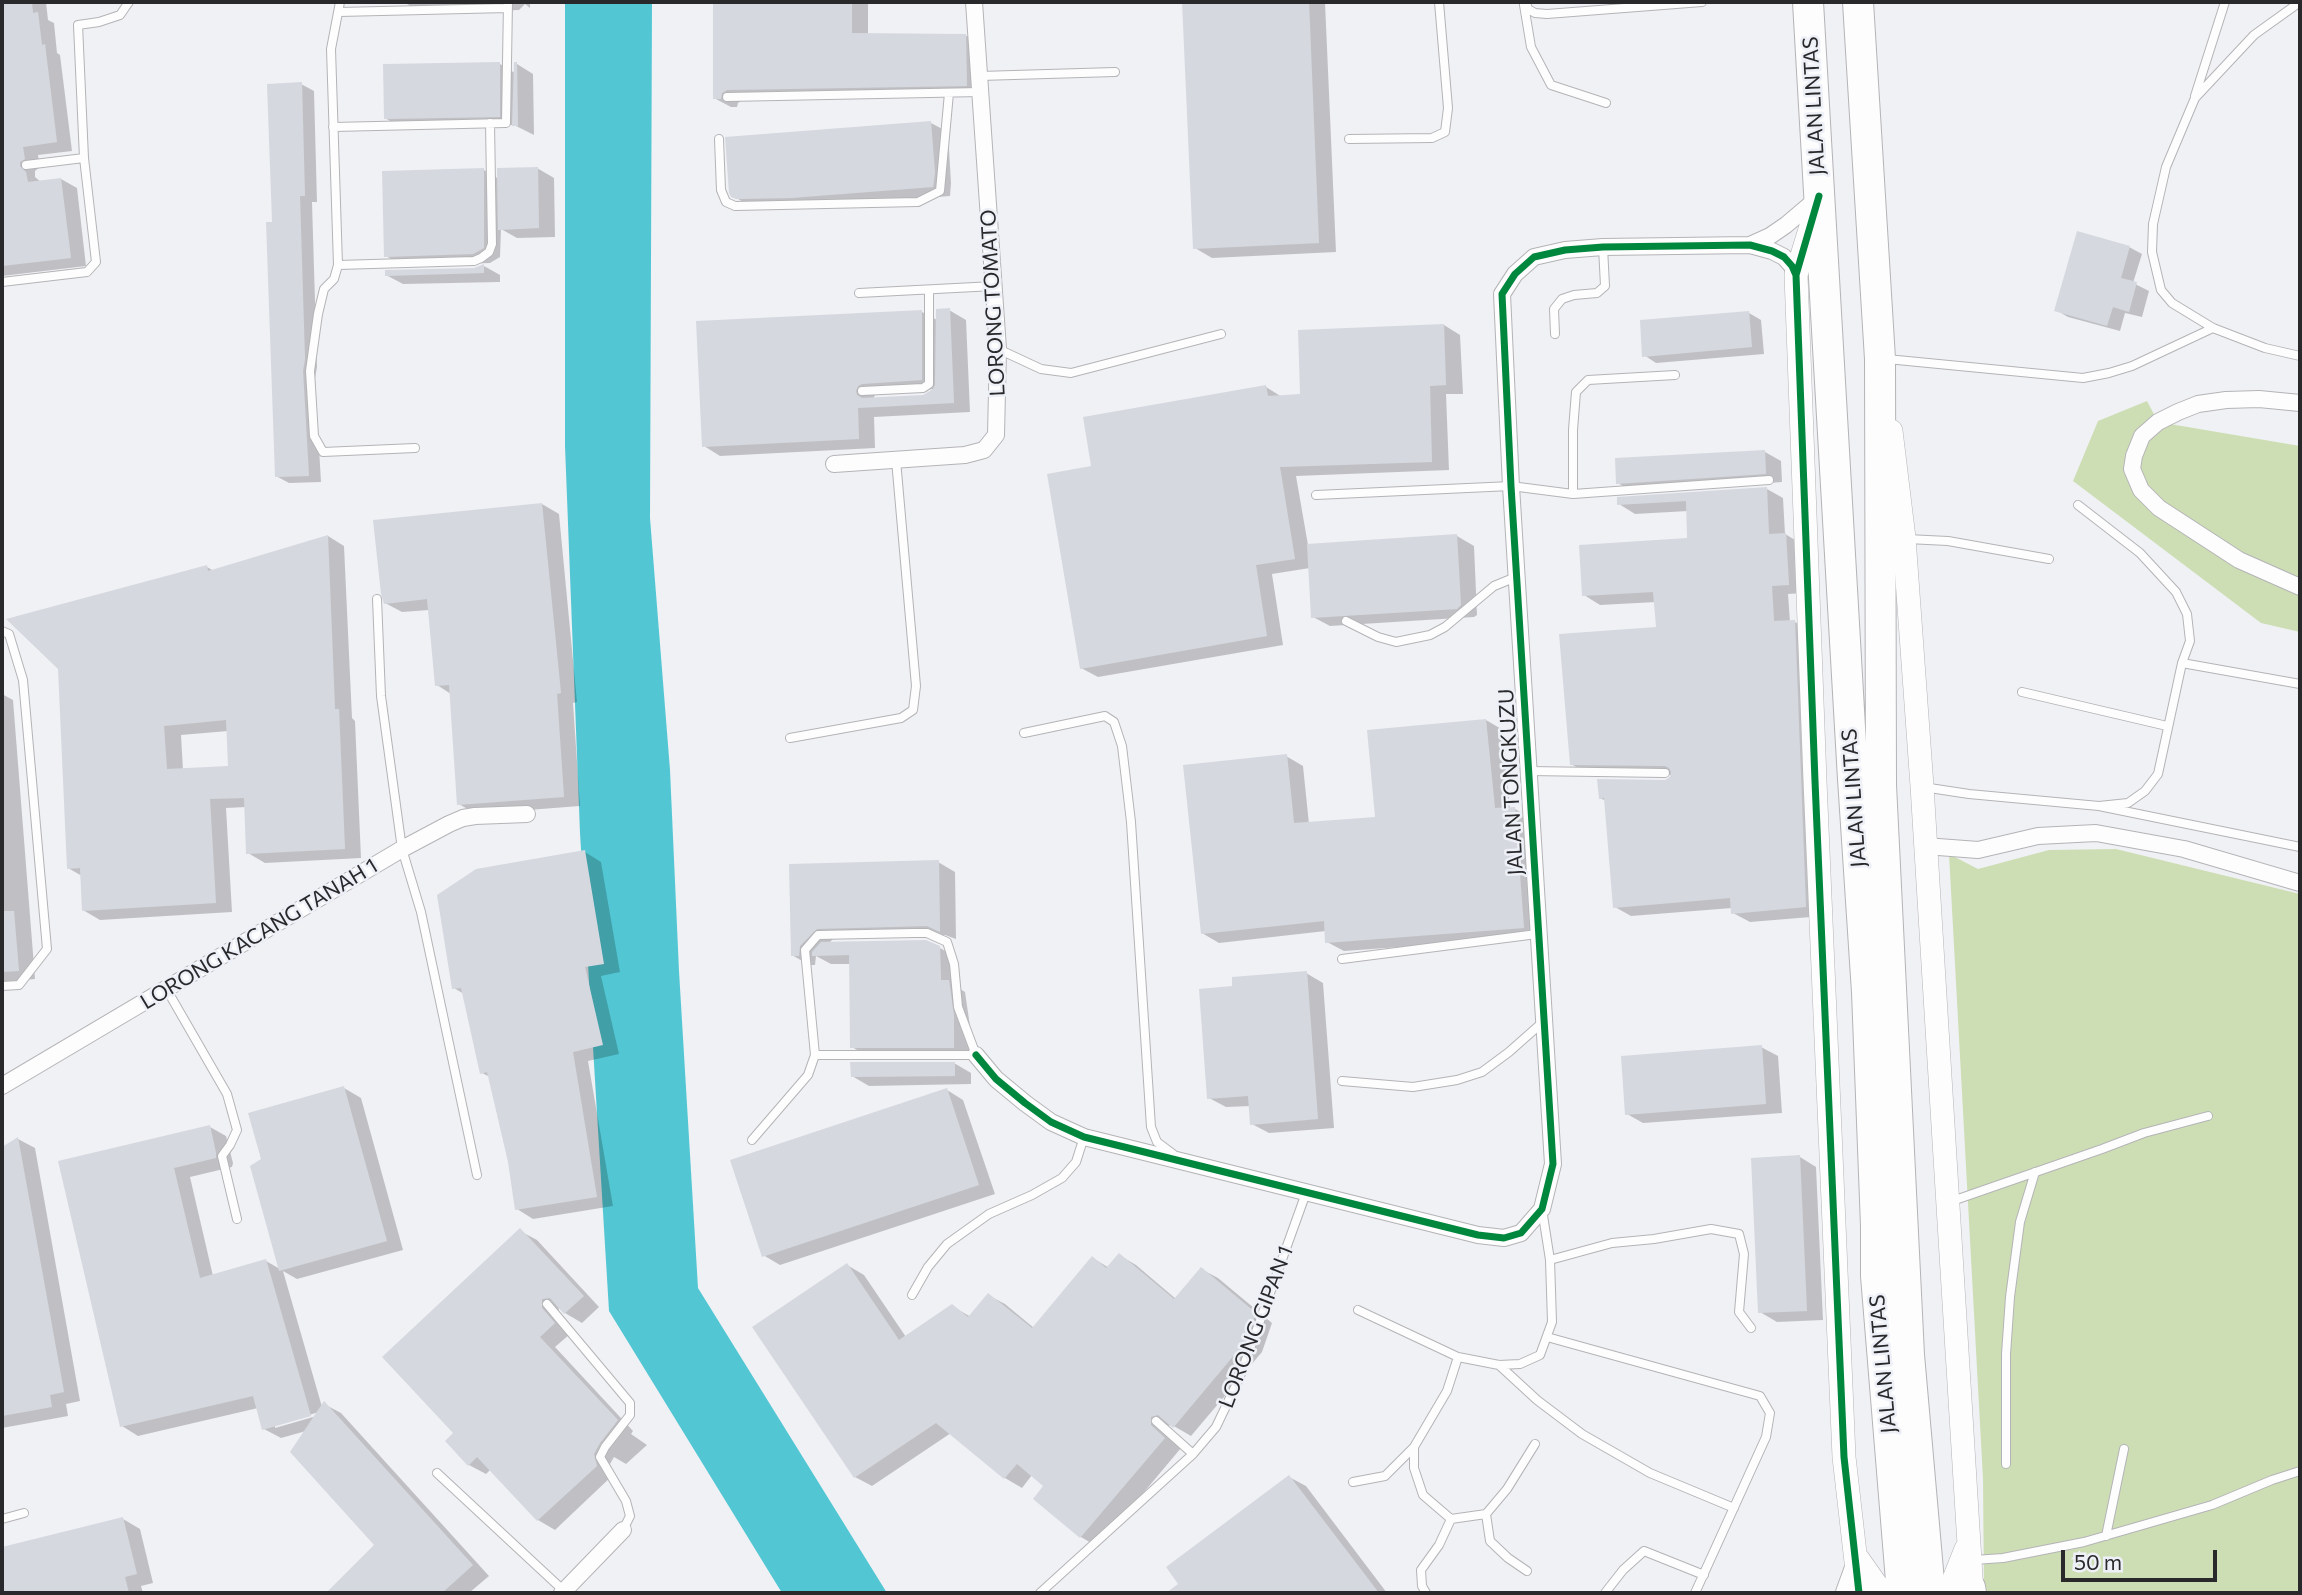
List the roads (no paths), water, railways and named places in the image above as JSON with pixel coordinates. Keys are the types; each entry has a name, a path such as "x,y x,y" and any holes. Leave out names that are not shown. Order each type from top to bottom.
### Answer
{"highway":[{"name":"JALAN LINTAS","path":"1808,2 1867,992 1876,1227 1875,1276 1896,1354 1930,1593"},
{"name":"JALAN LINTAS","path":"1858,2 1880,359 1881,785 1902,1593"}],"street":[{"name":"LORONG TOMATO","path":"834,464 965,455 984,450 996,435 998,349 974,2"},
{"name":"JALAN TONGKUZU","path":"1750,245 1770,236 1819,196"},
{"path":"1819,196 1797,275 1815,781 1844,1457 1855,1578 1887,1593"},
{"name":"JALAN TONGKUZU","path":"1542,1209 1553,1164 1516,577 1502,294 1515,274 1534,257 1565,250 1603,247 1750,245 1784,257 1797,275"},
{"path":"1880,359 1893,439 1904,538 1972,1591"},
{"path":"2300,403 2259,399 2198,404 2158,422 2142,436 2132,469 2141,490 2159,508 2239,560 2300,587"},
{"name":"LORONG KACANG TANAH 1","path":"2,1086 402,849 463,818 527,814"},
{"path":"1925,846 1978,850 2038,836 2096,833 2184,849 2300,883"},
{"path":"976,1055 996,1079 1033,1109 1051,1122 1084,1137 1478,1235 1504,1238 1521,1233 1542,1209"},
{"path":"563,1592 623,1530"},
{"path":"1940,1593 1952,1584 1969,1552"}],"lane":[{"path":"2,282 87,272 96,262 84,158 78,25 121,15 129,2"},
{"path":"340,2 331,49 338,265 334,279 324,289 317,314 310,371 314,436 323,452 415,449"},
{"path":"1349,139 1432,138 1445,132 1448,108 1438,2"},
{"path":"1525,2 1528,9 1535,13 1547,14 1702,2"},
{"path":"1525,2 1531,47 1551,85 1606,103"},
{"path":"1546,2 1547,14"},
{"path":"2225,2 2195,98 2166,167 2153,224 2152,252 2161,290 2172,303 2213,328 2265,348 2300,356"},
{"path":"2195,98 2254,35 2300,2"},
{"path":"333,127 506,123 508,5 339,12"},
{"path":"727,97 949,93 980,84 1115,72"},
{"path":"719,139 721,190 726,202 735,206 918,202 940,191 949,93"},
{"path":"338,265 474,261 489,252 492,244 490,123"},
{"path":"26,165 84,158"},
{"path":"1555,334 1554,309 1562,299 1597,293 1605,286 1603,247"},
{"path":"859,293 994,286"},
{"path":"862,391 923,388 929,384 929,290"},
{"path":"1880,359 2083,378 2132,366 2213,328"},
{"path":"998,349 1041,369 1071,373 1221,334"},
{"path":"1573,494 1576,391 1588,380 1675,375"},
{"path":"790,738 901,718 913,710 916,686 896,460"},
{"path":"1316,495 1511,486 1573,494 1769,480"},
{"path":"2078,505 2140,554 2176,592 2187,614 2190,641 2182,663 2158,774 2145,791 2128,803 2099,806"},
{"path":"1904,538 1948,541 2049,559"},
{"path":"1346,621 1378,637 1396,642 1430,635 1445,627 1494,586 1516,577"},
{"path":"377,599 381,696 402,849 421,912 477,1175"},
{"path":"2,631 9,634 23,680 47,949 19,985 2,986"},
{"path":"2182,663 2300,684"},
{"path":"2022,692 2167,726"},
{"path":"1024,733 1105,716 1114,722 1122,746 1130,822 1151,1127 1157,1142 1180,1161"},
{"path":"1529,771 1665,773"},
{"path":"1922,786 1969,794 2099,806 2300,847"},
{"path":"752,1140 808,1075 815,1055 804,950 818,935 927,933 947,942 954,964 958,1007 976,1055 815,1055"},
{"path":"1342,959 1537,934"},
{"path":"167,990 227,1094 237,1130 222,1156 237,1219"},
{"path":"1342,1081 1413,1087 1457,1080 1482,1072 1544,1021"},
{"path":"1948,1199 1958,1199 2144,1133 2208,1116"},
{"path":"912,1295 928,1267 947,1244 989,1214 1062,1178 1076,1162 1084,1137"},
{"path":"2006,1464 2006,1354 2010,1297 2020,1222 2035,1172"},
{"name":"LORONG GIPAN 1","path":"1040,1593 1193,1454 1216,1427 1231,1397 1307,1193"},
{"path":"1358,1310 1458,1357 1499,1365 1520,1364 1540,1355 1552,1322 1550,1260 1542,1209"},
{"path":"1550,1260 1612,1243 1711,1229 1739,1234 1744,1254 1738,1312 1751,1328"},
{"path":"547,1304 630,1404 630,1415 600,1457 626,1501 630,1516 623,1530"},
{"path":"1547,1337 1760,1396 1770,1413 1766,1437 1695,1593"},
{"path":"1353,1482 1385,1476 1414,1447 1447,1391 1458,1357"},
{"path":"1499,1365 1537,1400 1582,1434 1650,1473 1734,1508"},
{"path":"1156,1421 1193,1454"},
{"path":"1414,1447 1414,1468 1423,1495 1451,1519 1486,1514 1507,1489 1535,1444"},
{"path":"2106,1536 2124,1449"},
{"path":"1969,1552 2003,1558 2106,1536 2212,1505 2300,1471"},
{"path":"437,1473 563,1592"},
{"path":"2,1518 24,1513"},
{"path":"1486,1514 1490,1541 1508,1558 1527,1570"},
{"path":"1426,1593 1422,1586 1421,1570 1439,1545 1451,1519"},
{"path":"1605,1593 1623,1570 1644,1551 1704,1575"}],"water":[{"path":"565,2 652,2 650,518 670,770 698,1288 887,1593 782,1593 609,1311 580,833 565,446"}]}
